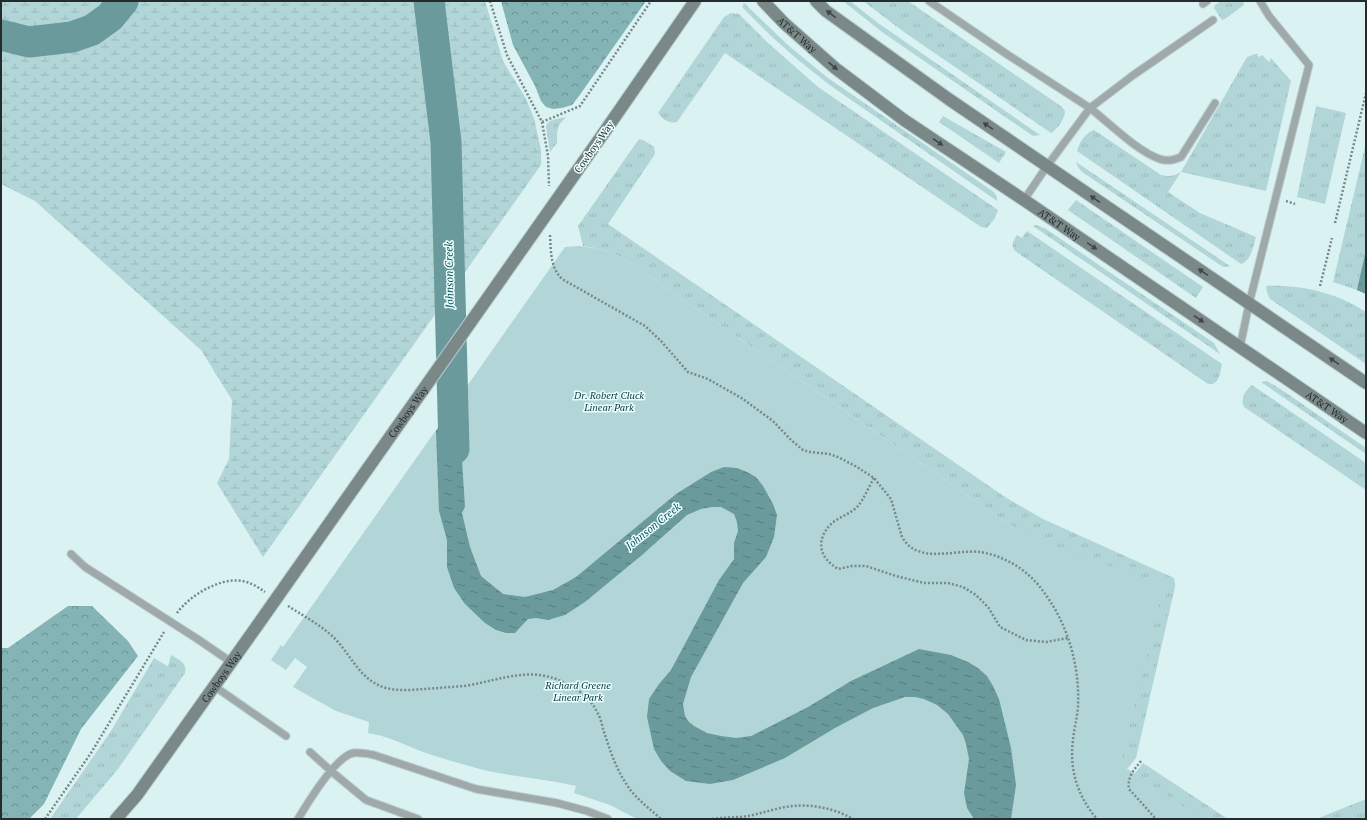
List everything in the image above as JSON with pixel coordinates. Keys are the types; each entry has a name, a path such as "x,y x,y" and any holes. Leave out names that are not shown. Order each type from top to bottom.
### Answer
{"main road":[{"name":"Cowboys Way","path":"116,819 137,795 257,626 695,1"},
{"name":"AT&T Way","path":"763,1 784,23 835,68 904,120 1366,433"},
{"path":"816,1 826,11 950,100 1366,383"}],"lane":[{"path":"929,1 1008,55 1090,108 1145,152 1161,160 1173,160 1181,157 1215,103"},
{"path":"1240,347 1249,304 1309,65 1269,16 1260,1"},
{"path":"1024,200 1090,108 1132,76 1213,20"},
{"path":"71,554 85,567 231,662"},
{"path":"214,686 286,736"},
{"path":"310,752 330,771 366,800 418,819"},
{"path":"298,819 330,771 352,754 363,753 476,789 557,803 587,811 608,819"}],"path":[{"path":"490,1 507,55 542,122 548,156 549,188"},
{"path":"542,122 580,106 651,1"},
{"path":"1335,223 1366,93"},
{"path":"1285,201 1295,204"},
{"path":"550,235 551,258 556,271 562,279 645,326 688,372 708,379 743,399 772,421 803,450 838,457 874,478 891,499 902,537 908,546 913,550 923,554 969,551 981,553 994,556 1014,565 1030,576 1043,590 1058,612 1068,638 1075,664 1078,688 1077,716 1073,739 1072,764 1074,776 1083,800 1097,819"},
{"path":"1320,286 1332,238"},
{"path":"874,478 858,505 830,525 824,536 820,547 825,558 831,564 838,568 866,566 924,583 948,583 963,588 976,595 988,607 1000,627 1026,640 1046,642 1068,638"},
{"path":"174,618 182,605 189,599 204,591 232,580 247,582 270,595"},
{"path":"283,603 316,623 331,635 348,657 367,677 378,685 387,688 415,690 464,686 501,677 524,674 548,676 572,686 588,699 598,712 617,767 627,785 638,799 661,819"},
{"path":"45,819 91,753 165,631"},
{"path":"1141,761 1130,775 1128,784 1129,789 1156,819"},
{"path":"712,819 749,816 794,806 806,806 839,812 853,819"}],"green space":[{"path":"1,1 485,1 503,61 525,97 534,118 541,150 541,165 263,557 217,483 229,459 232,400 201,350 35,201 1,184"},
{"path":"501,1 646,1 572,105 553,109 546,107 541,101 535,86 513,45"},
{"path":"843,1 850,1 878,23 1040,135 1033,136 882,32"},
{"path":"863,1 908,1 1062,107 1065,111 1061,123 1051,133 904,32"},
{"path":"1221,1 1243,1 1244,5 1222,20 1214,8 1215,5"},
{"path":"744,3 789,46 828,78 994,192 997,197 997,201 831,86 771,36 742,7"},
{"path":"731,13 739,14 767,42 818,87 998,210 995,218 987,228 981,227 725,53 677,122 669,122 664,119 658,113 724,17"},
{"path":"1259,54 1257,55 1259,57 1262,55 1269,62 1271,58 1291,81 1266,191 1181,172 1247,57"},
{"path":"1316,106 1346,113 1325,204 1297,197"},
{"path":"943,116 1006,152 999,163 939,122"},
{"path":"566,117 559,125 557,132 557,143 550,152 546,127 547,124 554,120"},
{"path":"1094,130 1161,175 1171,176 1181,172 1168,192 1200,213 1256,237 1252,252 1245,262 1241,264 1077,151 1083,138"},
{"path":"639,139 654,147 655,154 608,224 1005,497 1043,519 1174,578 1175,587 1136,758 1127,769 1120,764 1042,542 1019,531 624,259 604,250 583,246 578,226"},
{"path":"1366,143 1366,294 1333,282"},
{"path":"1076,162 1230,266 1224,267 1220,265 1086,174 1079,168"},
{"path":"1076,200 1203,287 1196,298 1068,210"},
{"path":"1036,225 1046,229 1214,343 1220,354 1033,226"},
{"path":"1027,231 1222,364 1217,381 1212,384 1208,384 1015,251 1013,245 1017,235 1022,238"},
{"name":"Dr. Robert Cluck Linear Park","path":"580,246 603,250 624,259 1019,531 1042,542 1164,585 1120,764 1203,819 637,819 610,805 574,793 576,786 476,768 423,752 389,738 368,733 369,722 336,711 293,687 307,667 295,658 286,670 271,660 281,645 283,647 565,247"},
{"path":"1266,286 1305,288 1318,291 1355,305 1366,312 1366,364 1270,299"},
{"path":"1267,381 1366,448 1366,454 1261,382"},
{"path":"1252,385 1366,463 1366,490 1244,407 1244,395"},
{"path":"68,606 92,606 128,641 138,656 81,729 44,804 29,819 1,819 1,648 8,648"},
{"path":"171,655 184,664 186,670 185,673 118,769 76,819 50,819 111,731 154,658 169,667"},
{"path":"1143,763 1228,819 1161,819 1133,776"},
{"path":"1366,799 1366,819 1316,819"}],"water":[{"path":"1366,250 1366,294 1357,290"},
{"path":"458,399 465,507 462,513 470,547 481,576 503,594 525,597 553,590 576,577 676,494 711,472 724,467 737,468 747,472 756,477 773,504 777,515 774,537 766,557 743,583 691,677 683,704 685,716 689,722 707,733 736,738 751,736 808,707 851,681 919,649 951,655 968,662 987,676 999,699 1011,748 1016,785 1011,819 974,819 967,808 964,793 969,759 963,735 948,714 937,705 915,697 905,697 873,708 835,728 785,758 733,780 710,784 686,781 670,771 661,761 654,749 647,717 649,699 671,670 719,580 734,559 734,543 738,531 734,514 721,507 712,507 701,509 687,515 642,555 585,602 565,615 548,620 536,618 528,619 515,633 506,633 496,630 485,623 465,604 454,588 447,567 447,540 439,511 436,431"}],"waterway":[{"name":"Johnson Creek","path":"1,35 29,42 72,37 92,30 110,17 123,1"},
{"name":"Johnson Creek","path":"429,1 446,142 454,449"}],"park label":[{"name":"Richard Greene Linear Park","path":"578,690"}]}
